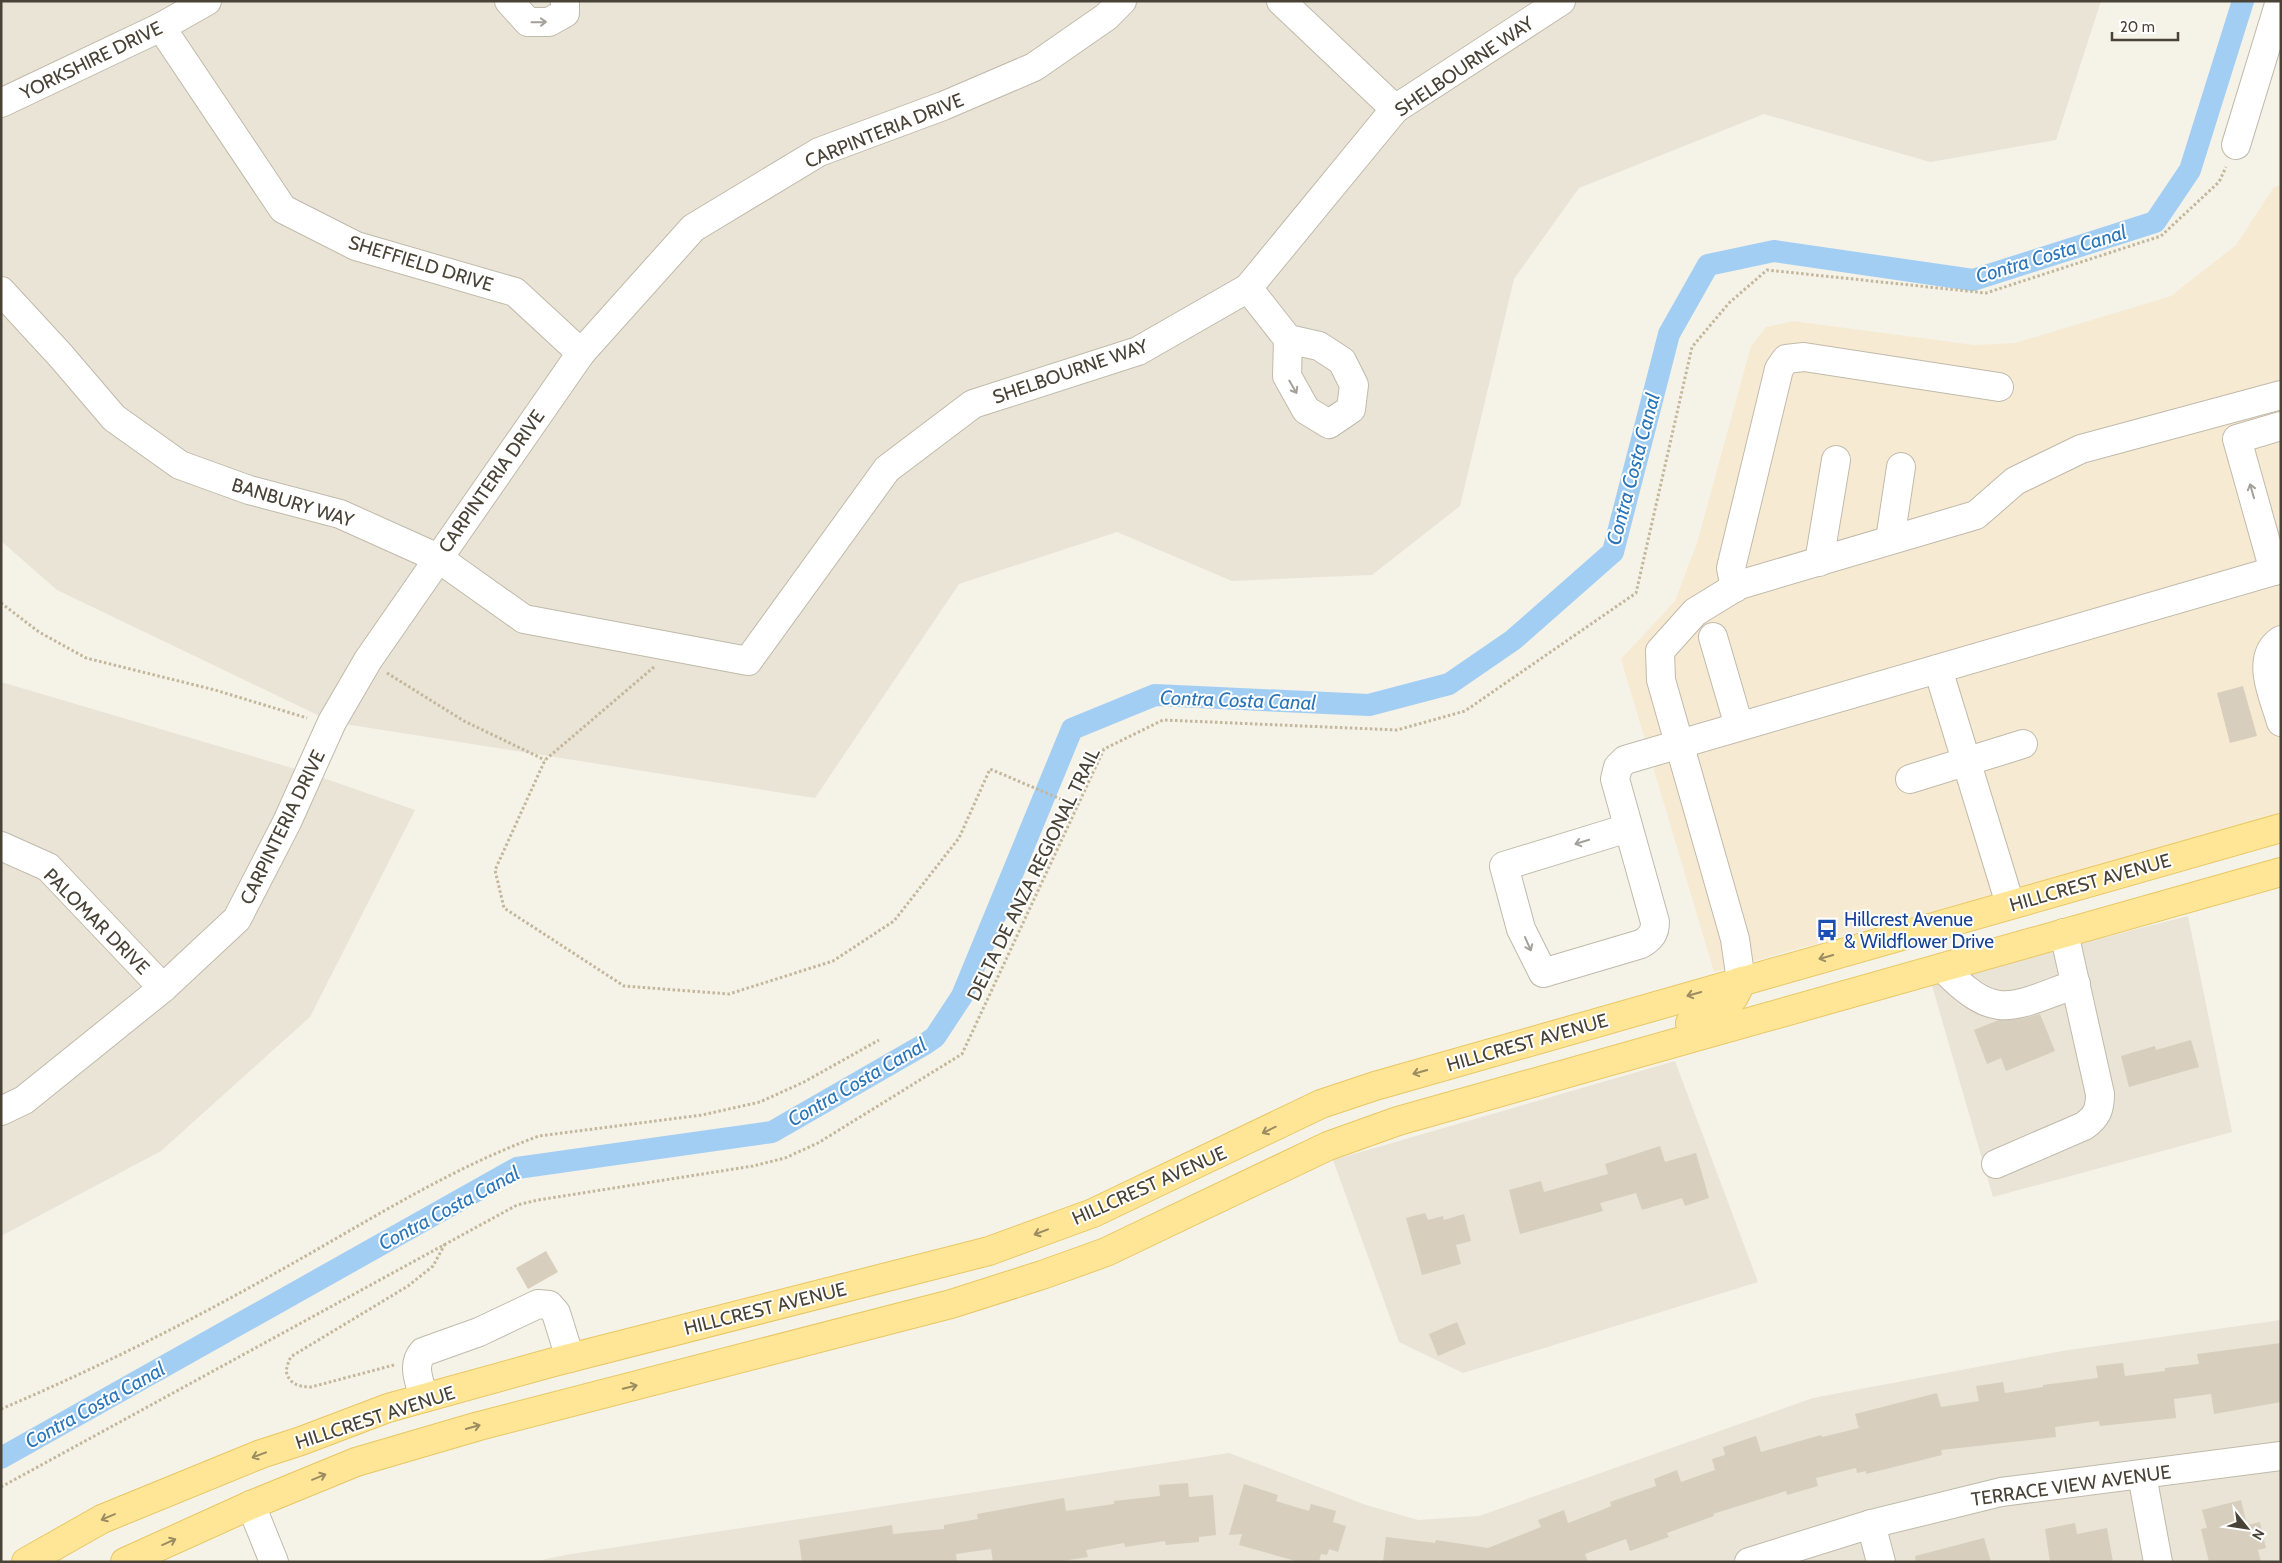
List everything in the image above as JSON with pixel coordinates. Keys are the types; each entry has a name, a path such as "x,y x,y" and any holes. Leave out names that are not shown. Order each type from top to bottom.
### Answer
{"main road":[{"name":"HILLCREST AVENUE","path":"26,1562 102,1519 244,1461 388,1408 570,1358 990,1251 1093,1213 1320,1104 1383,1083 2281,828"},
{"name":"HILLCREST AVENUE","path":"125,1562 251,1505 356,1462 460,1431 951,1304 1042,1275 1106,1252 1328,1146 1360,1133 1490,1094 1610,1062 2281,872"},
{"path":"1610,1062 1668,1030 1719,1013 1732,1000 1741,980"}],"street":[{"name":"YORKSHIRE DRIVE","path":"1,104 161,27 207,1"},
{"path":"509,1 528,22 549,22 565,13 565,1"},
{"name":"CARPINTERIA DRIVE","path":"1,1111 24,1100 163,988 237,919 287,822 332,722 368,660 581,353 693,228 819,152 943,106 1034,67 1106,17 1122,1"},
{"path":"1281,1 1395,109"},
{"name":"SHELBOURNE WAY","path":"748,661 887,469 973,404 1138,351 1248,288 1395,109 1561,1"},
{"path":"2236,145 2280,1"},
{"name":"SHEFFIELD DRIVE","path":"161,27 283,209 356,246 515,292 581,353"},
{"path":"1248,288 1288,340"},
{"name":"BANBURY WAY","path":"1,291 61,356 114,418 180,465 249,490 340,514 438,558 524,619 748,661"},
{"path":"1735,588 1731,568 1779,369 1786,359 1804,357 1999,388"},
{"path":"1741,980 1735,939 1662,680 1660,651 1695,612 1735,588 1976,515 2014,481 2081,449 2281,395"},
{"path":"1628,828 1504,866 1521,929 1543,973 1641,944 1649,939 1655,930 1655,922 1615,779 1618,767 1626,760 2278,570 2270,514 2238,439 2281,426"},
{"path":"1819,562 1836,460"},
{"path":"1890,540 1901,467"},
{"path":"1713,637 1739,726"},
{"path":"2281,640 2271,650 2266,662 2281,722"},
{"path":"1938,669 2010,904"},
{"path":"1910,779 2023,744"},
{"name":"PALOMAR DRIVE","path":"1,846 48,867 163,988"},
{"path":"1996,1164 2084,1126 2097,1115 2100,1106 2100,1094 2064,933"},
{"path":"1943,968 1961,986 1980,1000 2000,1006 2023,1002 2076,984"},
{"path":"424,1398 416,1367 419,1356 423,1352 479,1332 538,1304 549,1305 556,1313 570,1358"},
{"name":"TERRACE VIEW AVENUE","path":"1749,1562 1871,1524 2001,1492 2066,1482 2281,1456"},
{"path":"2142,1474 2158,1562"},
{"path":"251,1505 274,1562"},
{"path":"1871,1524 1881,1562"}],"path":[{"name":"DELTA DE ANZA REGIONAL TRAIL","path":"1,1487 507,1210 538,1200 753,1166 785,1158 818,1143 962,1054 1104,749 1163,720 1397,730 1465,711 1636,593 1692,347 1729,303 1767,270 1986,293 2161,236 2219,182 2236,145"},
{"path":"1,603 39,632 86,658 215,690 310,719"},
{"path":"678,648 545,760 494,870 504,908 624,986 730,994 833,961 894,921 959,838 990,769 1077,806"},
{"path":"368,660 464,722 545,760"},
{"path":"1,1409 85,1373 209,1311 441,1180 520,1143 539,1136 702,1115 760,1102 804,1082 879,1040"},
{"path":"395,1364 304,1387 292,1383 286,1371 288,1360 292,1356 408,1286 433,1266 446,1243"}],"shaded area":[{"path":"1,1 2101,1 2056,140 1930,162 1764,114 1579,188 1514,279 1460,506 1372,575 1232,581 1117,532 959,584 815,798 332,722 57,590 1,541"},
{"path":"2281,185 2281,815 1714,972 1621,659 1675,601 1697,543 1751,346 1766,327 1793,321 1974,345 2015,343 2171,296 2236,245 2274,187"},
{"path":"1,682 309,773 415,810 310,1017 161,1151 1,1236"},
{"path":"2188,916 2232,1132 1993,1197 1931,982"},
{"path":"1675,1061 1758,1282 1463,1373 1399,1342 1333,1160"},
{"path":"2281,1320 2281,1562 533,1562 565,1555 1229,1453 1366,1505 1418,1520 1479,1516 1813,1398 2062,1351"}],"building":[{"path":"2243,686 2257,736 2230,743 2217,693"},
{"path":"2040,1014 2055,1051 2006,1071 2001,1058 1987,1064 1974,1030 1999,1020 2021,1019"},
{"path":"2191,1040 2199,1067 2129,1087 2121,1056 2155,1046 2156,1050"},
{"path":"1660,1146 1665,1162 1696,1153 1709,1198 1685,1206 1682,1198 1642,1210 1636,1193 1600,1203 1603,1211 1520,1234 1509,1190 1541,1181 1544,1192 1608,1174 1605,1164"},
{"path":"1425,1213 1428,1220 1443,1216 1444,1220 1464,1214 1471,1241 1456,1245 1461,1264 1422,1275 1406,1218"},
{"path":"546,1251 558,1272 528,1289 516,1268"},
{"path":"1457,1322 1466,1344 1438,1356 1429,1334"},
{"path":"2281,1343 2281,1402 2214,1414 2211,1394 2174,1399 2176,1418 2100,1426 2099,1421 2055,1427 2056,1437 1941,1450 1942,1455 1866,1474 1866,1471 1857,1473 1856,1468 1816,1478 1818,1486 1787,1495 1786,1491 1713,1514 1714,1516 1667,1533 1669,1537 1630,1551 1626,1539 1585,1554 1588,1562 1383,1562 1386,1537 1435,1543 1436,1540 1488,1548 1541,1527 1538,1520 1564,1510 1568,1523 1602,1510 1611,1506 1610,1502 1656,1486 1654,1479 1677,1470 1681,1482 1715,1470 1712,1459 1725,1455 1723,1447 1756,1436 1761,1452 1821,1435 1822,1437 1859,1428 1855,1414 1937,1393 1941,1407 1979,1401 1976,1386 2003,1382 2005,1393 2043,1387 2043,1385 2098,1378 2096,1366 2123,1363 2125,1376 2165,1371 2165,1368 2199,1364 2197,1354"},
{"path":"1188,1483 1189,1497 1213,1495 1216,1535 1199,1537 1199,1542 1166,1545 1165,1541 1125,1547 1124,1543 1086,1550 1088,1557 1055,1562 993,1562 991,1549 956,1554 957,1562 802,1562 799,1540 892,1525 893,1534 944,1529 944,1525 978,1519 977,1514 1064,1498 1066,1511 1114,1504 1114,1501 1160,1496 1159,1485"},
{"path":"1244,1484 1278,1495 1276,1501 1309,1511 1311,1504 1336,1511 1333,1522 1346,1526 1338,1552 1329,1549 1327,1555 1321,1554 1319,1562 1299,1562 1239,1545 1242,1534 1229,1535"},
{"path":"2241,1500 2247,1525 2260,1522 2266,1548 2258,1550 2261,1562 2209,1562 2201,1529 2207,1528 2202,1510"},
{"path":"2075,1523 2077,1534 2107,1528 2113,1562 2050,1562 2045,1529"},
{"path":"1984,1538 1991,1562 1916,1562 1915,1556"}],"waterway":[{"name":"Contra Costa Canal","path":"1,1458 517,1168 772,1132 925,1044 935,1037 962,996 1072,729 1155,695 1369,705 1449,684 1513,640 1613,552 1669,334 1708,265 1774,251 1973,280 2155,222 2190,170 2243,1"}],"place":[{"name":"Hillcrest Avenue & Wildflower Drive","path":"1827,930"}]}
